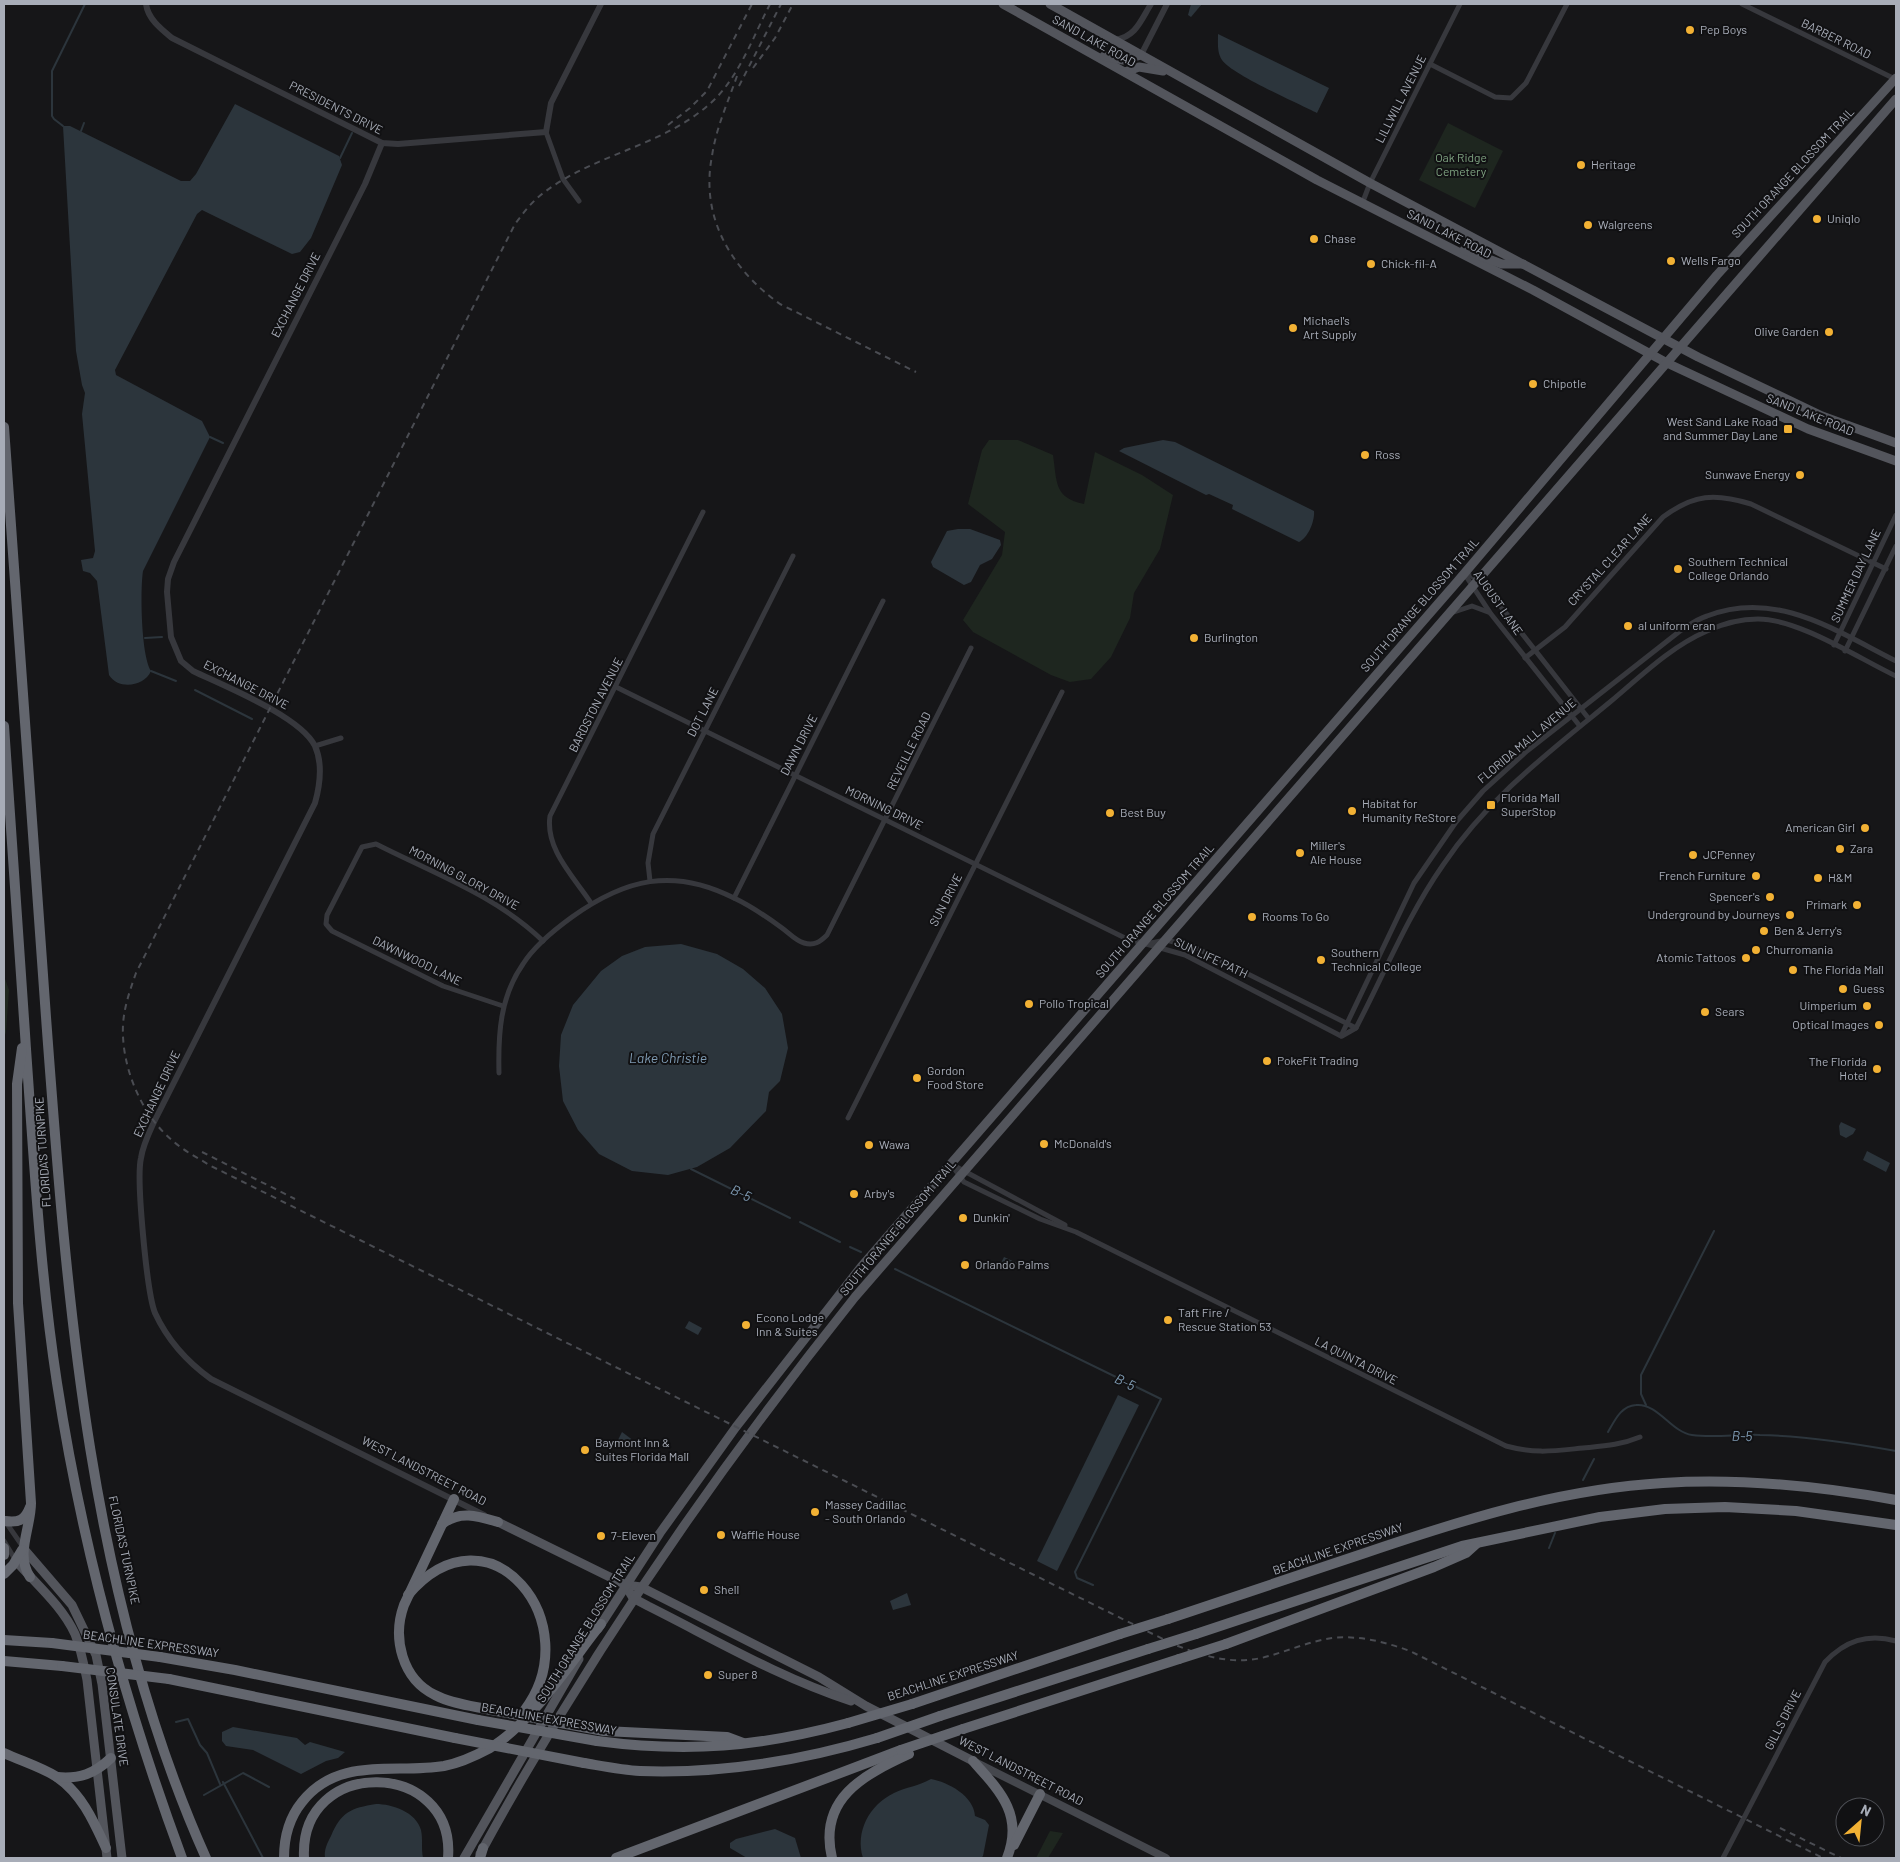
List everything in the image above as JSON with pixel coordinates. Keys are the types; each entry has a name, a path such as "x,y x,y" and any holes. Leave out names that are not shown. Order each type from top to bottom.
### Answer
{"highway":[{"name":"FLORIDA'S TURNPIKE","path":"4,427 60,1215 79,1380 111,1560 124,1613 166,1758 183,1806 206,1858"},
{"name":"FLORIDA'S TURNPIKE","path":"4,726 39,1236 55,1363 68,1446 92,1564 119,1666 148,1763 182,1858"},
{"path":"25,1030 17,1084 18,1303 31,1503 31,1518 23,1548 21,1565 30,1577"},
{"name":"BEACHLINE EXPRESSWAY","path":"4,1640 52,1643 160,1657 235,1670 478,1720 597,1741 676,1749 746,1744 803,1736 912,1704 1460,1521 1523,1504 1578,1493 1662,1483 1728,1481 1791,1485 1896,1500"},
{"path":"454,1499 408,1595 400,1616 399,1640 405,1662 414,1677 428,1691 439,1697 492,1710 604,1731 728,1737 746,1744"},
{"path":"4,1520 20,1521 26,1517 31,1503"},
{"path":"4,1661 168,1679 584,1763 638,1770 724,1770 805,1757 877,1738 1462,1546 1537,1528 1591,1518 1665,1509 1725,1507 1796,1511 1896,1525"},
{"path":"441,1524 459,1515 473,1515 498,1522"},
{"path":"616,1858 963,1729 1226,1644 1434,1567 1466,1554 1476,1544"},
{"path":"4,1548 4,1555"},
{"path":"408,1595 424,1578 448,1565 474,1561 492,1565 514,1576 531,1595 541,1618 545,1639 544,1663 538,1685 530,1703 514,1723 489,1742 467,1753 439,1763 411,1767"},
{"path":"6,1572 21,1565"},
{"path":"284,1858 286,1834 293,1817 306,1797 319,1785 334,1776 351,1771 438,1766 459,1762 504,1739 526,1718 601,1624"},
{"path":"832,1858 831,1824 842,1798 866,1775 905,1752"},
{"path":"4,1753 57,1777 85,1806 107,1853"},
{"path":"57,1777 79,1778 96,1770 110,1758"},
{"path":"973,1761 999,1790 1012,1818 1013,1836 1007,1858"},
{"path":"304,1858 308,1829 323,1804 345,1788 362,1782 376,1781 403,1786 430,1806 445,1831 448,1858"},
{"path":"1007,1858 1040,1794"}],"main road":[{"name":"SAND LAKE ROAD","path":"1003,4 1362,204 1532,290 1667,363 1792,423 1896,461"},
{"name":"SAND LAKE ROAD","path":"1050,4 1370,183 1681,348 1822,416 1896,444"},
{"path":"1078,46 1111,58 1132,59 1141,55"},
{"path":"1125,72 1139,67 1176,74"},
{"name":"SOUTH ORANGE BLOSSOM TRAIL","path":"464,1858 601,1624 626,1585 705,1471 792,1354 861,1268 950,1164 1144,945 1742,247 1896,79"},
{"name":"SOUTH ORANGE BLOSSOM TRAIL","path":"480,1855 578,1685 641,1587 744,1438 878,1269 1451,614 1896,98"},
{"path":"1428,238 1502,264 1524,264"},
{"path":"785,1386 782,1378 792,1354"},
{"name":"WEST LANDSTREET ROAD","path":"498,1522 626,1585 641,1587 819,1677 866,1706 1166,1858"},
{"name":"CONSULATE DRIVE","path":"23,1548 64,1594 82,1625 96,1655 102,1684 122,1858"},
{"path":"21,1565 32,1568 40,1575 82,1625"},
{"name":"CONSULATE DRIVE","path":"30,1577 66,1618 75,1635 87,1680 107,1853"},
{"path":"626,1585 634,1598"},
{"name":"WEST LANDSTREET ROAD","path":"634,1598 822,1692 866,1706"}],"street":[{"name":"PRESIDENTS DRIVE","path":"146,4 147,10 156,25 172,38 382,144 546,132"},
{"path":"578,201 563,179 551,152 546,132 552,103 601,4"},
{"path":"1115,40 1125,39 1131,35 1150,4"},
{"path":"1141,55 1167,4"},
{"name":"LILLWILL AVENUE","path":"1362,204 1370,183 1460,4"},
{"path":"1430,64 1495,97 1511,98 1526,84 1567,4"},
{"name":"BARBER ROAD","path":"1742,4 1896,79"},
{"name":"EXCHANGE DRIVE","path":"211,1379 177,1351 154,1311 150,1290 139,1180 140,1158 154,1122 315,802 320,786 320,765 315,746 303,731 288,718 193,671 181,661 171,637 168,579 174,562 365,184 382,144"},
{"name":"CRYSTAL CLEAR LANE","path":"1525,658 1564,627 1663,517 1679,505 1700,498 1730,498 1751,504 1886,569"},
{"name":"BARDSTON AVENUE","path":"591,903 552,846 548,830 550,816 703,512"},
{"name":"SUMMER DAY LANE","path":"1834,645 1896,515"},
{"name":"SUMMER DAY LANE","path":"1845,651 1896,546"},
{"name":"DOT LANE","path":"650,881 648,863 652,834 793,556"},
{"name":"AUGUST LANE","path":"1464,573 1480,580 1589,719"},
{"name":"AUGUST LANE","path":"1464,573 1491,614 1579,725"},
{"name":"DAWN DRIVE","path":"734,898 883,601"},
{"path":"1451,614 1472,606 1482,608 1491,614"},
{"name":"FLORIDA MALL AVENUE","path":"1342,1036 1346,1023 1414,883 1445,837 1483,790 1571,715 1676,633 1706,616 1740,608 1759,606 1779,608 1811,619 1896,661"},
{"name":"FLORIDA MALL AVENUE","path":"1356,1028 1426,892 1460,841 1498,796 1579,725 1685,642 1707,630 1730,622 1756,619 1776,621 1796,627 1896,676"},
{"name":"REVEILLE ROAD","path":"734,898 760,912 802,943 812,944 821,941 827,935 971,648"},
{"name":"MORNING DRIVE","path":"616,687 975,865 1125,938 1144,945"},
{"name":"SUN DRIVE","path":"848,1118 1062,692"},
{"path":"315,746 340,738"},
{"name":"MORNING GLORY DRIVE","path":"326,924 327,915 362,846 376,844 494,903 513,914 543,940"},
{"path":"499,1072 498,1046 503,1006 516,974 528,956 543,940 591,903 630,885 669,880 689,882 712,888 734,898"},
{"name":"DAWNWOOD LANE","path":"326,924 332,931 443,986 503,1006"},
{"name":"SUN LIFE PATH","path":"1144,945 1166,940 1194,947 1356,1028"},
{"name":"SUN LIFE PATH","path":"1144,945 1159,947 1186,955 1342,1036"},
{"path":"1254,990 1261,980"},
{"path":"1342,1036 1356,1028"},
{"name":"LA QUINTA DRIVE","path":"950,1164 961,1173 1008,1193 1076,1232 1506,1446 1526,1452 1552,1452 1625,1443 1640,1437"},
{"name":"LA QUINTA DRIVE","path":"961,1173 964,1182 1003,1202 1076,1232"},
{"path":"1003,1202 1008,1193"},
{"name":"WEST LANDSTREET ROAD","path":"211,1379 498,1522"},
{"name":"CONSULATE DRIVE","path":"4,1520 23,1548"},
{"path":"4,1541 21,1565"},
{"name":"GILLS DRIVE","path":"1723,1858 1825,1662 1835,1651 1853,1641 1870,1636 1896,1641"}],"green space":[{"name":"Oak Ridge Cemetery","path":"1448,123 1503,151 1475,208 1419,180"},
{"path":"989,440 1018,440 1053,455 1057,481 1062,493 1067,498 1084,504 1095,452 1142,475 1173,495 1160,549 1134,593 1130,618 1111,657 1091,679 1070,682 1051,675 973,632 963,620 1002,555 1005,532 968,504 982,450"},
{"path":"4,976 9,990 4,1038"},
{"path":"1050,1831 1063,1833 1048,1858 1036,1858"}],"water":[{"path":"1191,4 1202,4 1191,17 1188,15"},
{"path":"1218,34 1329,88 1317,113 1251,81 1228,66 1219,54"},
{"path":"235,104 339,156 342,165 311,238 300,252 292,254 202,210 197,214 115,370 116,375 202,421 210,437 143,571 143,638 151,671 143,680 131,685 124,685 113,680 109,675 97,581 90,573 83,571 81,560 93,558 95,551 82,414 85,393 76,351 63,126 70,126 181,181 190,181 196,174"},
{"path":"1163,440 1175,442 1314,511 1308,533 1299,542 1232,509 1233,505 1209,494 1206,495 1119,451 1124,448"},
{"path":"970,529 1000,540 1001,545 992,559 980,565 971,582 964,585 933,567 931,562 947,531"},
{"name":"Lake Christie","path":"681,944 717,954 743,969 765,988 782,1014 788,1048 780,1081 769,1092 766,1111 730,1148 697,1167 668,1175 632,1171 599,1154 578,1130 563,1101 559,1066 561,1035 573,1005 601,971 622,956 645,947"},
{"path":"1841,1122 1856,1129 1853,1134 1846,1138 1840,1135 1839,1126"},
{"path":"1867,1151 1890,1163 1886,1172 1863,1160"},
{"path":"1004,1257 1017,1263 1014,1269 1001,1263"},
{"path":"689,1321 702,1328 698,1335 685,1328"},
{"path":"1118,1395 1139,1405 1057,1571 1037,1561"},
{"path":"622,1432 634,1441 631,1447 617,1442"},
{"path":"907,1593 911,1605 893,1610 890,1601"},
{"path":"233,1727 297,1738 305,1745 310,1742 345,1752 338,1758 326,1761 301,1774 253,1750 226,1746 222,1741 222,1732"},
{"path":"931,1779 945,1783 959,1791 970,1802 975,1816 985,1820 989,1825 983,1856 981,1858 863,1858 861,1839 863,1829 866,1820 877,1805 894,1793"},
{"path":"376,1804 396,1807 414,1818 421,1830 423,1858 325,1858 327,1844 343,1816 360,1807"},
{"path":"775,1829 795,1838 801,1858 747,1858 730,1848 730,1843 736,1839"}],"waterway":[{"path":"63,126 52,116 52,71 85,4"},
{"path":"81,131 84,123"},
{"path":"340,158 352,133"},
{"path":"210,437 223,443"},
{"path":"145,638 162,637"},
{"path":"151,671 176,681"},
{"path":"195,690 252,719"},
{"name":"B-5","path":"691,1169 790,1218"},
{"name":"B-5","path":"800,1222 840,1242"},
{"path":"1646,1405 1641,1394 1641,1375 1714,1231"},
{"name":"B-5","path":"850,1247 861,1252"},
{"name":"B-5","path":"895,1269 1161,1399 1075,1572 1077,1578 1093,1585"},
{"name":"B-5","path":"1608,1432 1622,1411 1636,1405 1651,1408 1677,1429 1692,1435 1794,1437 1896,1451"},
{"name":"B-5","path":"1583,1480 1594,1459"},
{"name":"B-5","path":"1549,1548 1555,1533"},
{"path":"176,1722 188,1719 200,1745 207,1753 220,1784"},
{"path":"204,1795 243,1773 269,1787"},
{"path":"223,1782 263,1858"}],"railway":[{"path":"668,125 690,108 707,91 752,4"},
{"path":"770,4 739,66 715,99 696,115 676,127 566,178 537,198 515,224 136,973 125,1012 123,1041 125,1057 135,1089 143,1104 151,1118 173,1141 211,1166 1173,1644 1208,1656 1232,1660 1256,1659 1316,1641 1342,1637 1362,1638 1401,1648 1823,1858"},
{"path":"739,86 781,4"},
{"path":"753,68 775,38 793,4"},
{"path":"737,76 716,135 709,178 715,220 723,240 747,275 780,304 916,372"},
{"path":"202,1152 295,1199"},
{"path":"1780,1828 1841,1858"}],"place":[{"name":"Pep Boys","path":"1690,30"},
{"name":"Heritage","path":"1581,165"},
{"name":"Uniqlo","path":"1817,219"},
{"name":"Walgreens","path":"1588,225"},
{"name":"Chase","path":"1314,239"},
{"name":"Wells Fargo","path":"1671,261"},
{"name":"Chick-fil-A","path":"1371,264"},
{"name":"Michael's Art Supply","path":"1293,328"},
{"name":"Olive Garden","path":"1829,332"},
{"name":"Chipotle","path":"1533,384"},
{"name":"West Sand Lake Road and Summer Day Lane","path":"1788,429"},
{"name":"Ross","path":"1365,455"},
{"name":"Sunwave Energy","path":"1800,475"},
{"name":"Southern Technical College Orlando","path":"1678,569"},
{"name":"al uniform eran","path":"1628,626"},
{"name":"Burlington","path":"1194,638"},
{"name":"Florida Mall SuperStop","path":"1491,805"},
{"name":"Habitat for Humanity ReStore","path":"1352,811"},
{"name":"Best Buy","path":"1110,813"},
{"name":"American Girl","path":"1865,828"},
{"name":"Zara","path":"1840,849"},
{"name":"Miller's Ale House","path":"1300,853"},
{"name":"JCPenney","path":"1693,855"},
{"name":"French Furniture","path":"1756,876"},
{"name":"H&M","path":"1818,878"},
{"name":"Spencer's","path":"1770,897"},
{"name":"Primark","path":"1857,905"},
{"name":"Underground by Journeys","path":"1790,915"},
{"name":"Rooms To Go","path":"1252,917"},
{"name":"Ben & Jerry's","path":"1764,931"},
{"name":"Churromania","path":"1756,950"},
{"name":"Atomic Tattoos","path":"1746,958"},
{"name":"Southern Technical College","path":"1321,960"},
{"name":"The Florida Mall","path":"1793,970"},
{"name":"Guess","path":"1843,989"},
{"name":"Pollo Tropical","path":"1029,1004"},
{"name":"Uimperium","path":"1867,1006"},
{"name":"Sears","path":"1705,1012"},
{"name":"Optical Images","path":"1879,1025"},
{"name":"PokeFit Trading","path":"1267,1061"},
{"name":"The Florida Hotel","path":"1877,1069"},
{"name":"Gordon Food Store","path":"917,1078"},
{"name":"McDonald's","path":"1044,1144"},
{"name":"Wawa","path":"869,1145"},
{"name":"Arby's","path":"854,1194"},
{"name":"Dunkin'","path":"963,1218"},
{"name":"Orlando Palms","path":"965,1265"},
{"name":"Taft Fire / Rescue Station 53","path":"1168,1320"},
{"name":"Econo Lodge Inn & Suites","path":"746,1325"},
{"name":"Baymont Inn & Suites Florida Mall","path":"585,1450"},
{"name":"Massey Cadillac - South Orlando","path":"815,1512"},
{"name":"Waffle House","path":"721,1535"},
{"name":"7-Eleven","path":"601,1536"},
{"name":"Shell","path":"704,1590"},
{"name":"Super 8","path":"708,1675"}]}
